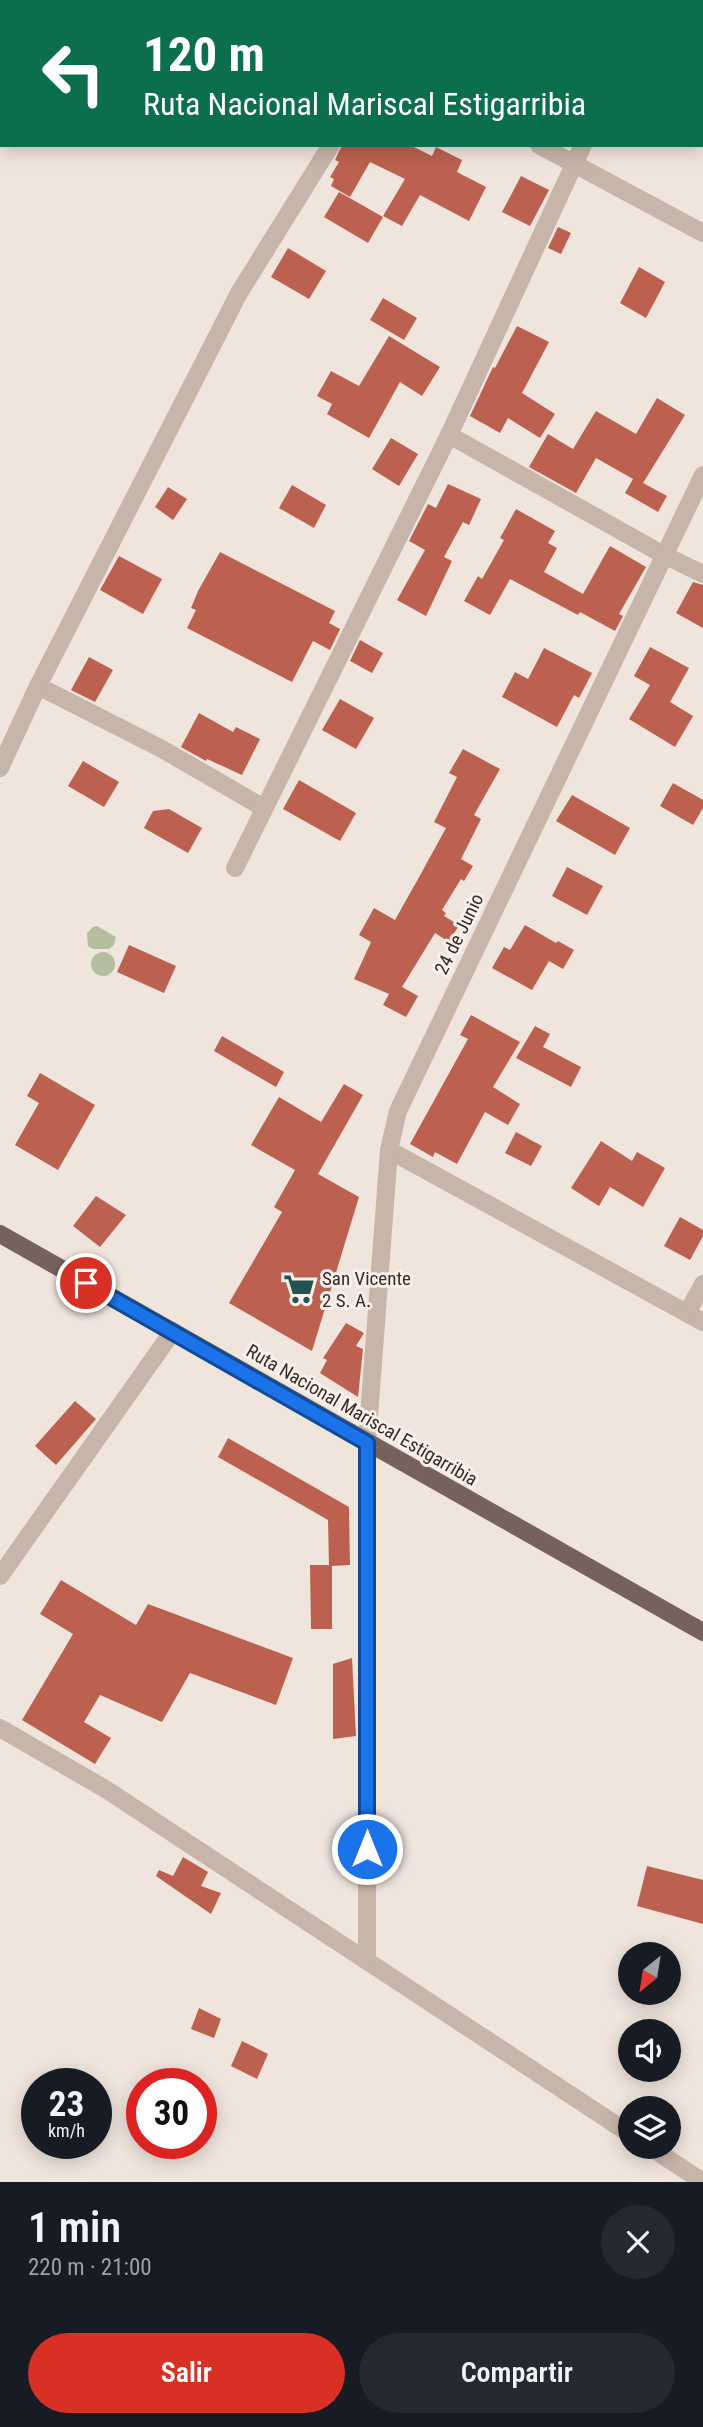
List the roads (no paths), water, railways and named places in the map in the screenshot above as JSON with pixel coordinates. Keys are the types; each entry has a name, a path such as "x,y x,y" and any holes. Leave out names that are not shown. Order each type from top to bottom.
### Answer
{"main road":[{"name":"Ruta Nacional Mariscal Estigarribia","path":"0,1234 703,1632"}],"street":[{"path":"0,768 38,686 239,293 330,147"},
{"path":"543,147 703,233"},
{"path":"235,868 449,435 582,147"},
{"path":"449,435 703,574"},
{"name":"24 de Junio","path":"367,1961 367,1443 389,1150 398,1111 703,475"},
{"path":"38,686 162,749 264,808"},
{"path":"389,1150 703,1322"},
{"path":"687,1313 703,1284"},
{"path":"0,1576 173,1331"},
{"path":"0,1728 107,1790 618,2126"},
{"path":"668,2159 703,2182"}],"place":[{"name":"San Vicente 2 S. A.","path":"299,1289"}]}
